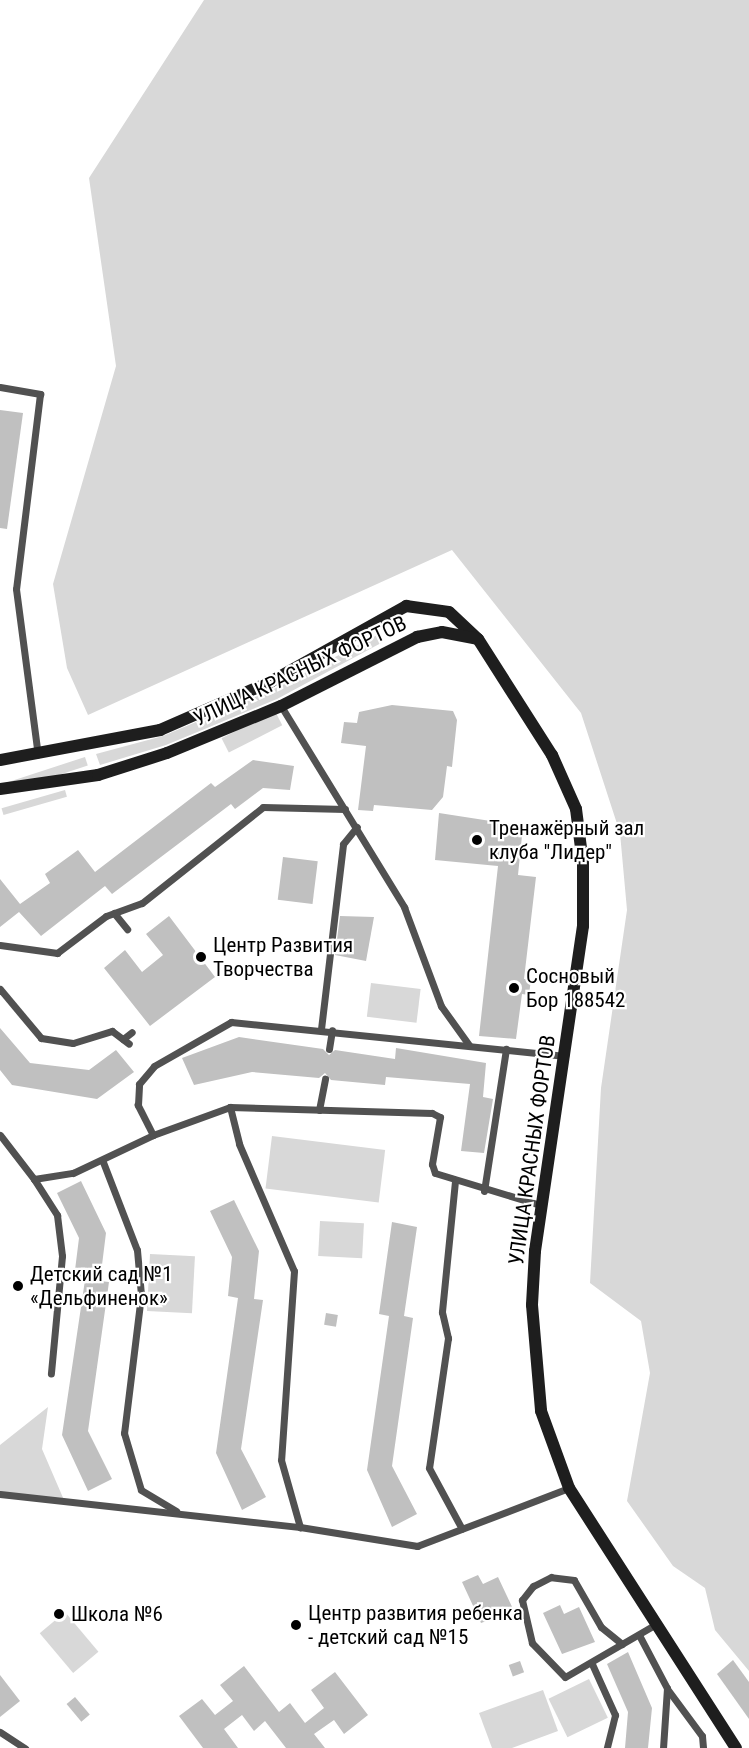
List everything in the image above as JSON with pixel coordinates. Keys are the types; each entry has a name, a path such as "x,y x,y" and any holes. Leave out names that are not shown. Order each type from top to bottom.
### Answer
{"street":[{"name":"УЛИЦА КРАСНЫХ ФОРТОВ","path":"0,760 160,730 218,706 406,606 449,612 478,639 517,693 576,809 583,926 565,1056 540,1205 532,1305 541,1411 568,1488 735,1748"},
{"name":"УЛИЦА КРАСНЫХ ФОРТОВ","path":"0,789 98,775 281,706 417,637 458,633 478,639"}],"lane":[{"path":"0,387 40,394 16,589 38,754"},
{"path":"281,706 404,907 441,1006 469,1045"},
{"path":"0,945 57,953 114,913 142,903 263,807 345,809"},
{"path":"321,1029 343,844 357,827"},
{"path":"114,913 127,929"},
{"path":"0,989 41,1038 73,1043 112,1031 126,1041 132,1032"},
{"path":"153,1135 138,1106 139,1084 154,1066 231,1022 332,1030 565,1056"},
{"path":"329,1049 332,1030"},
{"path":"484,1191 506,1049"},
{"path":"319,1110 325,1079"},
{"path":"230,1107 239,1144 294,1271 281,1460 300,1527"},
{"path":"34,1179 104,1162 153,1135 230,1107 319,1110 440,1117 432,1164 435,1173 484,1191 540,1205"},
{"path":"0,1135 34,1179 57,1215 62,1256 51,1372"},
{"path":"104,1162 137,1250 141,1295 124,1432 141,1490 178,1512"},
{"path":"455,1181 442,1312 448,1338 429,1468 462,1529"},
{"path":"0,1494 300,1527 417,1546 568,1488"},
{"path":"622,1644 601,1627 574,1580 551,1577 533,1586 522,1600 532,1643 565,1677 592,1664 656,1624"},
{"path":"639,1635 667,1688 702,1736 703,1748"},
{"path":"592,1664 615,1715 607,1748"},
{"path":"663,1748 667,1688"},
{"path":"0,1732 25,1748"}],"shaded area":[{"path":"204,0 749,0 749,1671 715,1630 705,1588 673,1566 627,1501 650,1373 641,1321 590,1283 601,1088 627,910 620,833 581,713 452,550 88,715 67,668 53,584 116,366 89,178"},
{"path":"379,634 383,642 277,699 166,745 100,765 96,754 163,736 274,689"},
{"path":"275,711 282,725 229,752 222,738"},
{"path":"85,757 88,766 5,792 2,784"},
{"path":"65,790 67,797 3,815 2,808"},
{"path":"371,983 421,989 416,1023 367,1017"},
{"path":"272,1136 385,1150 379,1202 266,1189"},
{"path":"320,1221 364,1223 362,1258 318,1256"},
{"path":"150,1254 195,1256 192,1313 147,1311"},
{"path":"48,1407 42,1449 64,1500 0,1494 0,1445"},
{"path":"65,1612 98,1652 73,1673 40,1633"},
{"path":"589,1679 608,1718 567,1737 549,1699"},
{"path":"543,1690 558,1731 512,1748 492,1748 479,1713"}],"building":[{"path":"0,410 23,413 7,529 0,528"},
{"path":"392,705 453,711 457,720 452,767 447,766 443,797 432,810 374,805 373,811 358,810 366,746 341,743 344,722 357,723 359,712"},
{"path":"253,760 294,766 290,790 263,788 235,809 231,804 112,894 105,886 41,936 19,912 0,927 0,879 20,904 50,883 45,874 78,850 95,872 211,783 215,787"},
{"path":"439,813 523,826 518,875 536,877 524,979 531,979 529,995 522,994 516,1039 479,1036 498,866 435,860"},
{"path":"283,857 318,861 312,904 278,900"},
{"path":"169,916 215,977 150,1026 104,968 125,950 142,972 163,955 146,934"},
{"path":"340,916 374,917 366,961 335,955"},
{"path":"0,1028 30,1063 89,1070 116,1050 134,1072 97,1099 12,1085 0,1070"},
{"path":"239,1037 323,1049 329,1055 335,1050 395,1059 396,1048 486,1063 483,1097 493,1099 484,1153 461,1151 470,1084 386,1077 385,1085 331,1080 325,1073 319,1078 252,1072 194,1085 182,1058"},
{"path":"81,1181 106,1233 100,1281 109,1282 88,1431 112,1479 88,1491 62,1435 85,1280 74,1278 79,1238 57,1193"},
{"path":"234,1200 259,1251 254,1299 263,1300 241,1449 266,1497 242,1510 216,1453 238,1298 228,1296 232,1257 210,1211"},
{"path":"392,1222 417,1227 404,1316 413,1318 392,1466 417,1514 392,1527 367,1470 389,1316 379,1314"},
{"path":"326,1313 338,1315 336,1327 324,1325"},
{"path":"478,1575 483,1584 498,1577 514,1611 481,1623 462,1582"},
{"path":"560,1605 564,1614 579,1607 595,1642 562,1654 543,1613"},
{"path":"628,1652 652,1708 648,1748 625,1748 628,1712 607,1664"},
{"path":"733,1660 749,1682 749,1719 717,1674"},
{"path":"520,1661 524,1672 513,1676 509,1665"},
{"path":"244,1666 279,1712 290,1703 305,1723 324,1708 311,1690 335,1672 368,1715 344,1734 334,1720 314,1734 325,1748 286,1748 265,1721 254,1731 242,1715 224,1729 238,1748 203,1748 179,1716 202,1699 215,1715 233,1701 220,1685"},
{"path":"0,1675 20,1701 0,1717"},
{"path":"75,1697 90,1715 81,1722 67,1704"}],"place":[{"name":"Тренажёрный зал клуба \"Лидер\"","path":"477,840"},
{"name":"Центр Развития Творчества","path":"201,957"},
{"name":"Сосновый Бор 188542","path":"514,988"},
{"name":"Детский сад №1 «Дельфиненок»","path":"18,1286"},
{"name":"Школа №6","path":"59,1614"},
{"name":"Центр развития ребенка - детский сад №15","path":"296,1625"}]}
